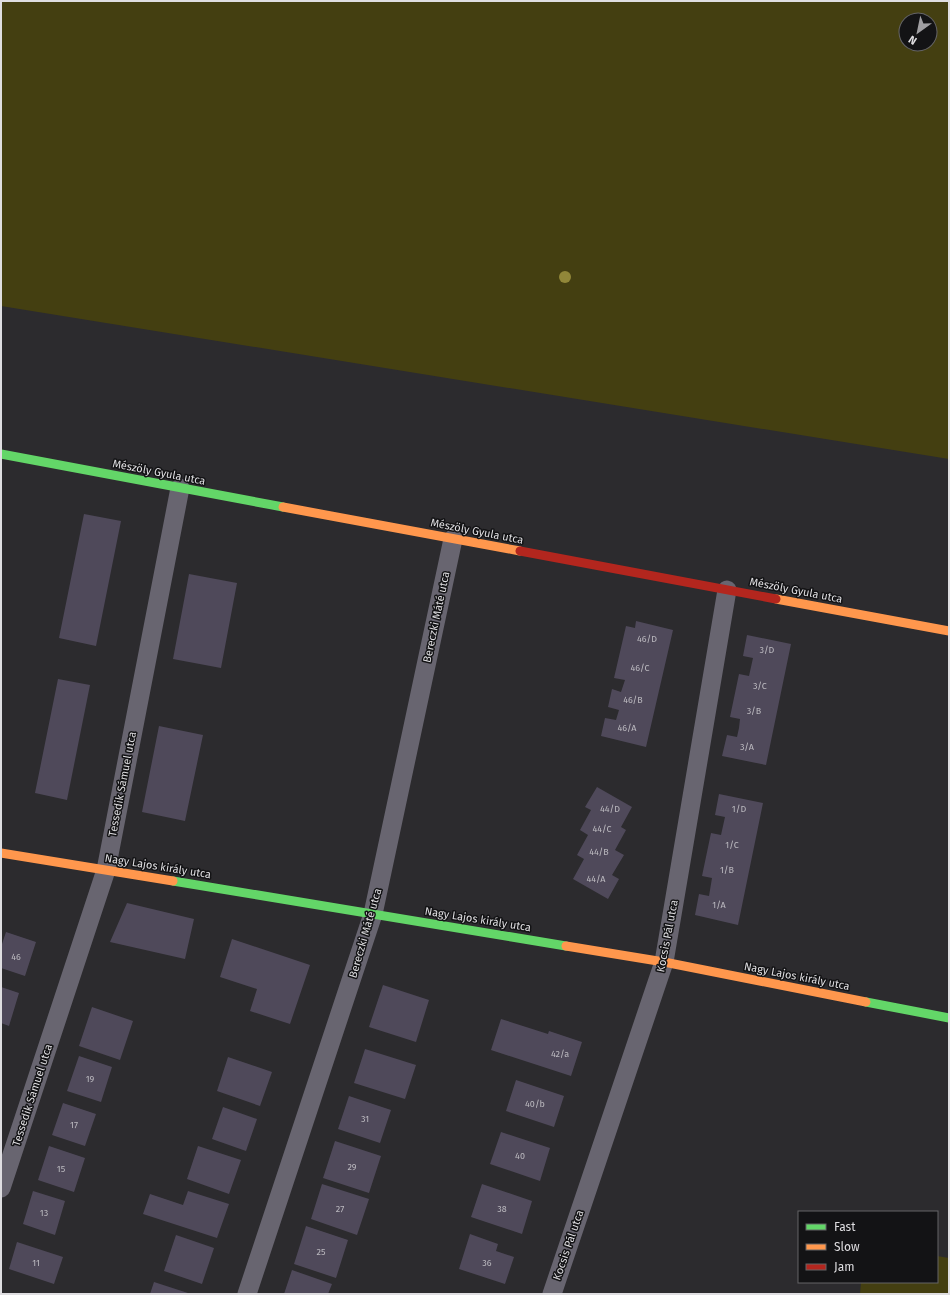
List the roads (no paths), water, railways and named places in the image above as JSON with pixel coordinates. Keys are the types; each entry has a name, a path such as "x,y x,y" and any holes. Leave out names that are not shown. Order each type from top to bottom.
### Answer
{"street":[{"name":"Mészöly Gyula utca","path":"1,454 949,631"},
{"name":"Tessedik Sámuel utca","path":"1,1188 106,870 180,488"},
{"name":"Bereczki Máté utca","path":"246,1294 373,914 453,539"},
{"name":"Kocsis Pál utca","path":"552,1294 664,962 727,590"},
{"name":"Nagy Lajos király utca","path":"1,853 664,962 949,1018"}]}
